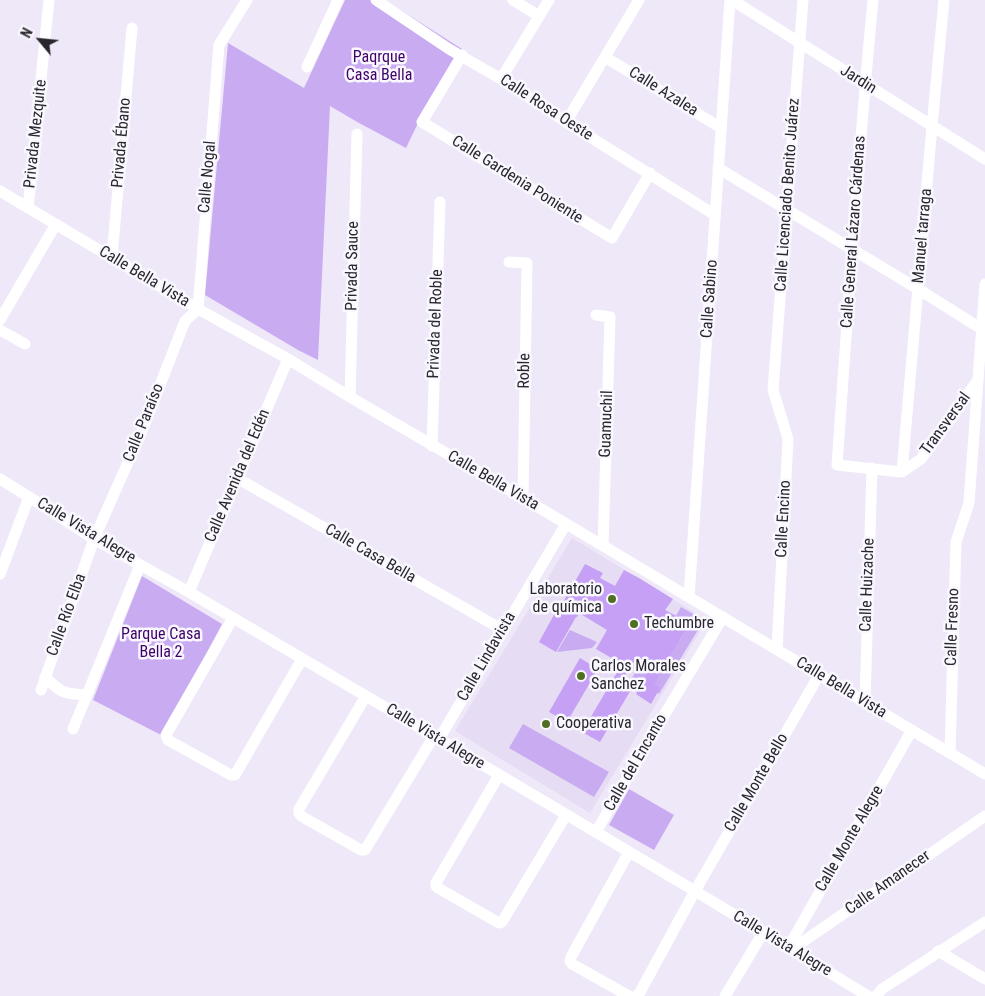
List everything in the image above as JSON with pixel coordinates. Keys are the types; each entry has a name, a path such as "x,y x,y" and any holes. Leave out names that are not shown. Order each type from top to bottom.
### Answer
{"street":[{"name":"Privada Mezquite","path":"28,208 50,0"},
{"name":"Calle Nogal","path":"198,310 219,44 247,0"},
{"path":"307,67 338,0"},
{"name":"Calle Rosa Oeste","path":"377,0 450,49 501,79 715,216"},
{"path":"513,0 539,16"},
{"path":"501,79 549,0"},
{"path":"566,122 639,0"},
{"name":"Jardin","path":"731,0 985,159"},
{"name":"Calle Sabino","path":"689,597 731,0"},
{"name":"Calle Licenciado Benito Juárez","path":"773,390 804,0"},
{"name":"Calle General Lázaro Cárdenas","path":"872,0 836,465 872,468"},
{"name":"Manuel tarraga","path":"902,472 944,0"},
{"name":"Privada Ébano","path":"112,257 132,28"},
{"name":"Calle Gardenia Poniente","path":"462,55 422,122 612,238 650,173"},
{"name":"Calle Azalea","path":"605,57 721,128"},
{"name":"Privada Sauce","path":"350,398 357,134"},
{"path":"718,168 918,288 983,330"},
{"name":"Calle Bella Vista","path":"0,191 198,310 288,359 350,398 523,498 985,774"},
{"name":"Privada del Roble","path":"432,446 440,202"},
{"path":"0,320 56,224"},
{"name":"Roble","path":"509,262 527,263 523,498"},
{"name":"Calle Fresno","path":"950,753 956,542 969,503 985,284"},
{"name":"Calle Paraíso","path":"94,539 144,426 185,321 198,310"},
{"name":"Guamuchil","path":"596,316 610,317 603,546"},
{"path":"0,330 25,344"},
{"name":"Calle Avenida del Edén","path":"189,592 288,359"},
{"name":"Transversal","path":"902,472 921,459 985,371"},
{"name":"Calle Encino","path":"773,390 788,439 777,650"},
{"path":"872,468 902,472"},
{"name":"Calle Huizache","path":"865,702 872,468"},
{"name":"Calle Casa Bella","path":"237,478 503,630"},
{"name":"Calle Vista Alegre","path":"0,479 94,539 302,658 630,852 868,996"},
{"path":"0,574 29,497"},
{"name":"Calle Lindavista","path":"366,696 299,809 300,816 362,850 365,850 436,738 566,524"},
{"name":"Calle Río Elba","path":"41,690 94,539"},
{"path":"73,729 140,565"},
{"name":"Calle del Encanto","path":"596,832 723,617"},
{"path":"233,618 166,735 168,740 231,775 235,774 302,658"},
{"name":"Calle Monte Bello","path":"636,996 639,994 695,891 819,675"},
{"path":"45,677 57,689 65,693 87,695"},
{"name":"Calle Monte Alegre","path":"790,949 912,730"},
{"path":"498,775 436,886 498,923 502,922 566,815"},
{"name":"Calle Amanecer","path":"790,949 985,816"},
{"path":"629,996 572,964 570,960 630,852"},
{"path":"876,996 882,989 985,922"},
{"path":"725,996 763,933"},
{"path":"938,951 985,979"}],"shaded area":[{"name":"Carlos Morales Sanchez","path":"572,538 707,620 590,813 455,731"}],"green space":[{"name":"Paqrque Casa Bella","path":"345,0 385,0 462,49 420,119 406,148 330,106 318,360 205,295 228,43 304,88"},
{"name":"Parque Casa Bella 2","path":"142,576 222,624 163,736 93,700"},
{"path":"681,607 704,620 659,694 632,678 639,665 658,677 690,623 676,616"},
{"path":"570,630 597,642 592,648 557,652"},
{"path":"523,724 609,772 594,797 509,748"},
{"path":"629,789 674,815 654,850 609,825"}],"building":[{"path":"585,564 603,573 600,578 615,586 624,570 639,578 673,599 665,610 690,623 654,684 660,688 651,704 636,694 648,671 633,662 621,682 632,688 600,742 582,732 622,664 596,649 607,630 579,613 556,652 539,642"},
{"path":"580,658 598,669 567,722 549,712"}],"place":[{"name":"Laboratorio de química","path":"612,599"},
{"name":"Techumbre","path":"634,624"},
{"name":"Carlos Morales Sanchez","path":"581,676"},
{"name":"Cooperativa","path":"546,724"}]}
